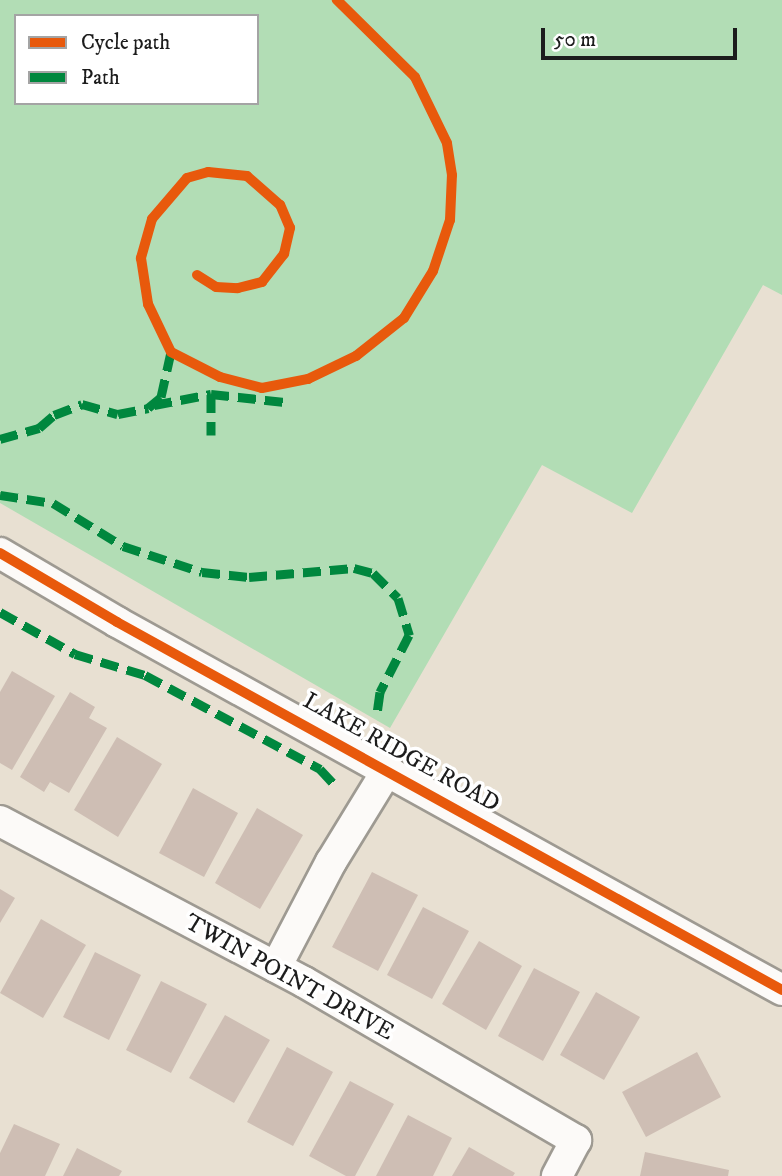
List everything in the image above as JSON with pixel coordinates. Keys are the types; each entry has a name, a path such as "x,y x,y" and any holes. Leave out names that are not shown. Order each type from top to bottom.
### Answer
{"street":[{"name":"LAKE RIDGE ROAD","path":"0,552 117,622 388,768 782,989"},
{"path":"276,967 331,862 388,768"},
{"name":"TWIN POINT DRIVE","path":"0,821 276,967 576,1140 556,1176"}],"green space":[{"path":"0,0 782,0 782,295 763,285 632,513 542,465 390,728 0,503"}],"building":[{"path":"12,671 55,696 12,770 0,763 0,692"},
{"path":"70,692 95,707 89,718 107,728 69,793 50,782 44,792 20,777"},
{"path":"117,737 162,764 118,837 74,810"},
{"path":"193,788 238,813 204,877 159,853"},
{"path":"257,808 303,835 260,909 215,883"},
{"path":"372,872 418,895 378,971 332,947"},
{"path":"0,889 15,898 0,923"},
{"path":"423,907 469,931 432,999 387,975"},
{"path":"41,919 86,945 43,1018 0,993"},
{"path":"479,941 522,966 486,1030 442,1004"},
{"path":"95,952 141,975 109,1040 63,1017"},
{"path":"534,968 580,992 543,1061 498,1036"},
{"path":"161,981 207,1004 171,1073 126,1050"},
{"path":"596,992 640,1017 604,1080 560,1055"},
{"path":"225,1015 270,1040 234,1103 189,1078"},
{"path":"287,1047 333,1072 293,1146 247,1122"},
{"path":"697,1052 721,1097 646,1137 622,1092"},
{"path":"350,1081 394,1104 355,1176 346,1176 309,1156"},
{"path":"408,1115 452,1138 433,1176 376,1176"},
{"path":"14,1124 60,1144 45,1176 0,1176 0,1153"},
{"path":"469,1147 515,1173 513,1176 452,1176"},
{"path":"77,1148 122,1171 119,1176 63,1176"},
{"path":"645,1152 729,1170 728,1176 640,1176"}],"marked path":[{"path":"0,439 39,428 54,415 82,404 118,414 148,408 161,397 171,352"},
{"path":"211,394 211,435"},
{"path":"154,405 211,394 285,402"},
{"path":"0,495 53,503 123,546 202,572 249,577 354,568 373,573 398,598 409,635 380,692 377,713"},
{"path":"0,612 75,654 145,675 320,769 334,784"}],"cycle path":[{"path":"197,275 216,287 238,288 262,282 284,254 290,228 280,205 247,176 208,172 187,178 152,219 141,258 148,304 171,352 220,377 262,388 308,379 356,356 404,318 433,271 450,220 452,175 447,143 415,77 337,0"},
{"path":"0,553 117,622 782,990"}]}
